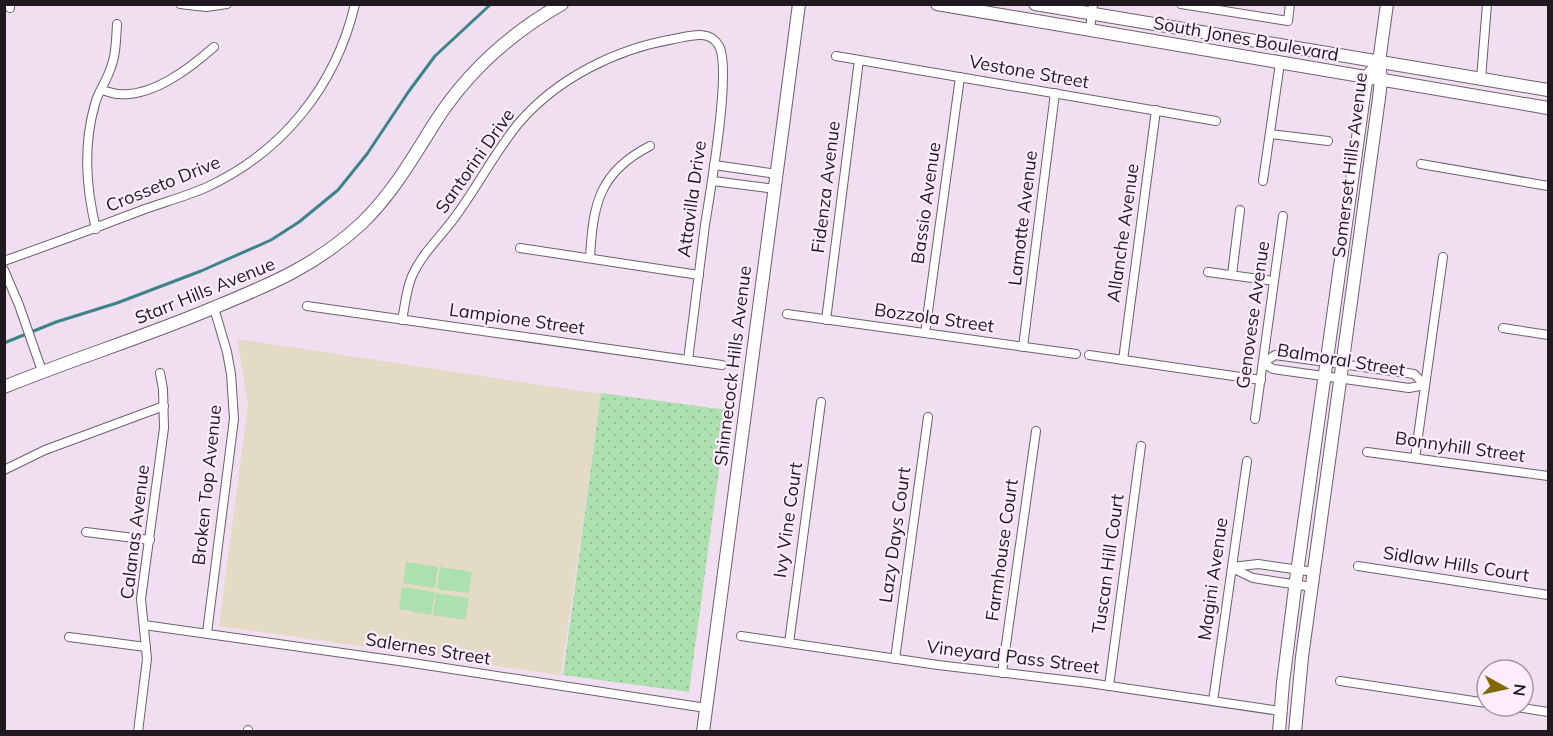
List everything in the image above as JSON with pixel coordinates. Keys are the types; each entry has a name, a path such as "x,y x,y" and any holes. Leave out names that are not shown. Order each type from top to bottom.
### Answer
{"street":[{"path":"180,4 206,7 227,4"},
{"name":"Crosseto Drive","path":"4,261 204,188 242,168 276,143 300,117 330,73 345,41 355,4"},
{"name":"Starr Hills Avenue","path":"4,387 42,371 173,325 288,276 326,252 362,222 393,187 447,105 474,72 506,42 562,4"},
{"name":"Shinnecock Hills Avenue","path":"703,732 799,4"},
{"name":"South Jones Boulevard","path":"937,4 1548,108"},
{"name":"South Jones Boulevard","path":"1035,4 1093,9 1379,62 1548,90"},
{"path":"1180,4 1288,21 1290,4"},
{"path":"1379,62 1387,4"},
{"path":"1481,79 1487,4"},
{"path":"1090,30 1093,9"},
{"path":"96,229 88,190 87,153 93,112 113,61 117,24"},
{"name":"Santorini Drive","path":"402,320 411,278 424,255 454,219 508,136 547,96 574,76 601,61 645,45 700,35 709,35 718,44"},
{"name":"Attavilla Drive","path":"688,360 713,181 723,67 723,56 718,44"},
{"path":"101,90 120,94 151,88 191,67 214,47"},
{"name":"Vestone Street","path":"836,56 1216,121"},
{"name":"Fidenza Avenue","path":"826,320 859,60"},
{"name":"Somerset Hills Avenue","path":"1279,732 1297,570 1367,77 1379,62"},
{"name":"Somerset Hills Avenue","path":"1295,732 1302,657 1381,80 1379,62"},
{"path":"1263,181 1281,63"},
{"name":"Bassio Avenue","path":"925,333 960,77"},
{"name":"Lamotte Avenue","path":"1023,347 1055,93"},
{"name":"Allanche Avenue","path":"1123,360 1156,110"},
{"path":"1270,134 1328,141"},
{"path":"590,258 595,215 607,181 627,159 650,146"},
{"path":"1421,164 1548,186"},
{"path":"714,165 777,174"},
{"path":"713,181 775,189"},
{"path":"1232,275 1240,210"},
{"name":"Genovese Avenue","path":"1255,419 1283,216"},
{"path":"520,248 699,275"},
{"path":"1415,458 1443,257"},
{"path":"4,270 42,371"},
{"path":"1208,272 1274,281"},
{"name":"Lampione Street","path":"307,306 722,365"},
{"name":"Broken Top Avenue","path":"207,633 234,419 227,352 213,308"},
{"name":"Bozzola Street","path":"787,314 1076,354"},
{"path":"1503,328 1548,335"},
{"name":"Balmoral Street","path":"1275,355 1343,364 1414,374 1425,385 1409,388 1273,369 1263,363 1275,355"},
{"name":"Balmoral Street","path":"1089,356 1261,380"},
{"name":"Calanas Avenue","path":"138,732 147,659 141,599 162,446 164,388 160,373"},
{"name":"Ivy Vine Court","path":"789,643 821,402"},
{"path":"4,470 45,450 164,406"},
{"name":"Lazy Days Court","path":"895,658 928,417"},
{"name":"Farmhouse Court","path":"1002,673 1036,430"},
{"name":"Tuscan Hill Court","path":"1109,686 1141,446"},
{"name":"Bonnyhill Street","path":"1367,452 1548,476"},
{"name":"Magini Avenue","path":"1213,701 1247,461"},
{"path":"86,532 150,540"},
{"path":"1232,567 1258,564 1314,572"},
{"name":"Sidlaw Hills Court","path":"1358,566 1548,595"},
{"path":"1232,567 1253,578 1312,587"},
{"name":"Salernes Street","path":"144,625 706,708"},
{"name":"Vineyard Pass Street","path":"741,636 1280,711"},
{"path":"69,637 146,647"},
{"path":"1340,681 1475,701"}],"shaded area":[{"path":"237,339 601,394 561,675 219,626 248,404"}],"green space":[{"path":"601,393 727,410 689,692 563,675"},
{"path":"406,562 438,567 435,588 403,583"},
{"path":"440,567 472,572 469,593 437,589"},
{"path":"402,587 435,592 431,615 399,609"},
{"path":"436,593 469,598 465,620 433,615"}],"waterway":[{"path":"4,343 56,322 117,303 201,271 271,240 299,222 338,190 367,154 435,56 491,4"}]}
